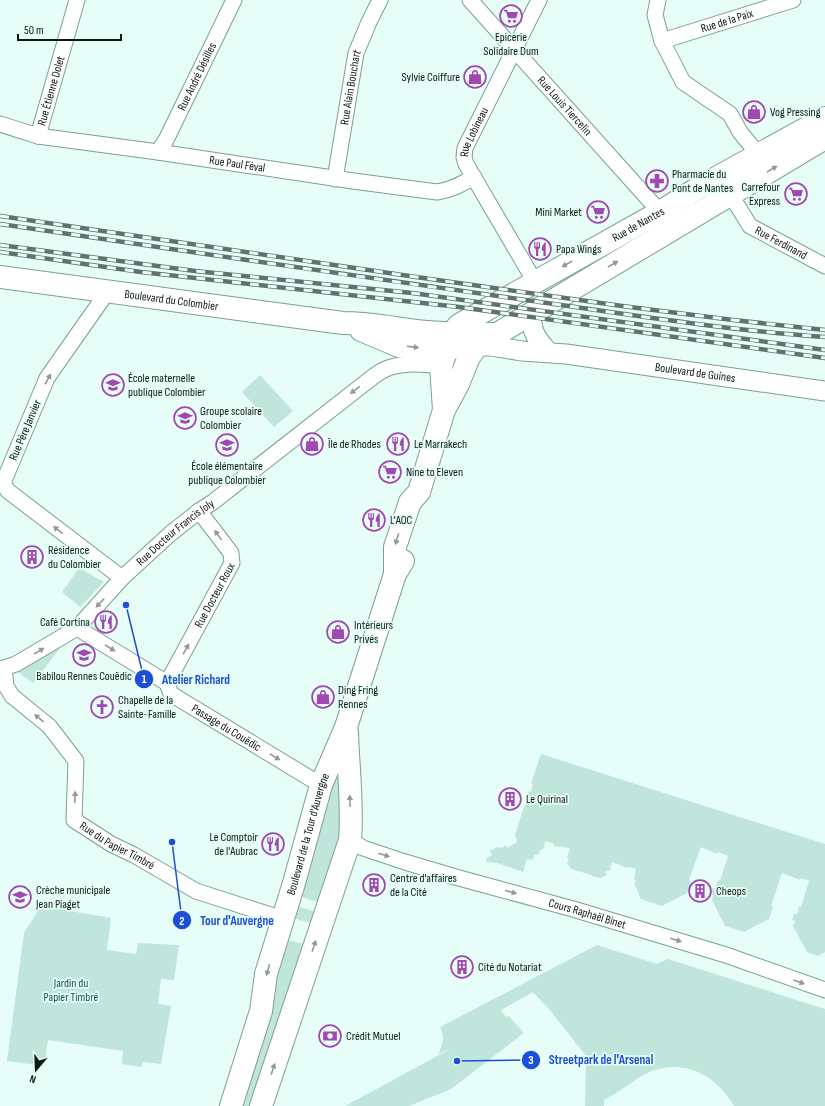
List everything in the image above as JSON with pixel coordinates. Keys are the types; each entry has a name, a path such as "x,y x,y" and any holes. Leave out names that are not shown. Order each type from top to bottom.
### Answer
{"main road":[{"name":"Rue de Nantes","path":"447,349 459,325 465,321 660,212 700,187 825,118"},
{"name":"Rue de Nantes","path":"477,346 825,138"},
{"name":"Boulevard du Colombier","path":"0,277 343,323 373,324 431,333 447,349"},
{"name":"Boulevard du Colombier","path":"343,323 399,346 438,350 447,349"},
{"path":"447,349 496,334"},
{"path":"447,349 477,346"},
{"name":"Boulevard de la Tour d'Auvergne","path":"232,1106 261,1011 266,974 321,785 346,727 395,574 411,547 423,506 419,492 444,410 477,346"},
{"name":"Boulevard de la Tour d'Auvergne","path":"444,410 447,349"},
{"name":"Boulevard de la Tour d'Auvergne","path":"261,1106 350,840 350,794 346,727"}],"street":[{"name":"Rue Étienne Dolet","path":"38,136 77,0"},
{"name":"Rue André Désilles","path":"158,152 166,140 234,0"},
{"name":"Rue Alain Bouchart","path":"335,179 356,53 380,0"},
{"name":"Rue Louis Tiercelin","path":"470,0 660,212"},
{"name":"Rue Lobineau","path":"535,282 466,164 464,156 465,148 539,0"},
{"path":"658,0 655,15 662,41 683,82 730,114 740,132 759,155"},
{"name":"Rue de la Paix","path":"662,41 793,0"},
{"name":"Rue Paul Féval","path":"0,124 38,136 158,152 335,179 437,192 455,188 474,177"},
{"name":"Rue Ferdinand","path":"730,194 750,226 825,266"},
{"name":"Rue Père Janvier","path":"108,291 47,378 4,483 8,491 122,578"},
{"path":"532,313 534,336 545,348"},
{"name":"Boulevard de Guines","path":"496,334 526,339 545,348 566,354"},
{"path":"380,338 389,348 390,352 387,368"},
{"name":"Boulevard de Guines","path":"477,346 491,346 522,351 566,354 825,391"},
{"name":"Rue Docteur Francis Joly","path":"2,668 16,664 77,628 122,578 170,534 374,376 387,368 408,364 447,349"},
{"name":"Rue Docteur Roux","path":"167,683 232,563 231,553 199,511"},
{"name":"Passage du Couëdic","path":"77,628 167,683 172,694 321,785"},
{"name":"Rue du Papier Timbré","path":"2,668 6,686 12,696 50,726 76,761 74,820 111,844 134,855 196,891 283,919"},
{"name":"Cours Raphaël Binet","path":"350,840 363,848 405,862 626,924 726,955 825,990"}],"green space":[{"path":"260,375 293,411 274,427 242,392"},
{"path":"79,568 104,582 80,607 62,592"},
{"path":"59,644 61,647 33,683 15,670"},
{"path":"541,754 825,844 825,952 818,956 807,952 793,926 795,921 792,920 794,914 797,914 799,906 801,907 809,881 801,878 800,880 782,873 771,906 773,907 769,919 744,932 725,926 712,900 713,895 711,894 718,880 720,881 728,856 718,852 717,854 701,847 689,880 691,881 687,893 662,906 641,899 634,883 636,882 634,878 636,869 627,868 612,862 610,870 605,872 607,875 600,878 592,876 571,869 567,863 569,861 567,857 570,849 561,846 554,846 554,844 546,841 543,849 539,851 540,854 534,855 533,860 527,859 523,872 497,863 486,862 487,858 492,855 490,851 497,847 501,848 506,845 507,848 517,842 515,835 529,791 531,792 533,784 531,783"},
{"path":"340,758 343,830 320,901 312,901 301,896"},
{"name":"Jardin du Papier Timbré","path":"41,906 111,918 107,950 136,954 138,943 179,945 174,980 161,979 158,1004 171,1006 161,1064 143,1062 141,1067 122,1064 123,1051 48,1040 44,1066 7,1061 24,933"},
{"path":"300,907 316,912 311,923 296,919 296,910"},
{"path":"287,940 308,945 255,1106 240,1106 276,992 275,975"},
{"path":"597,945 657,964 668,959 825,1009 825,1106 734,1106 717,1084 706,1076 683,1067 670,1067 657,1069 643,1075 604,1100 604,1106 585,1106 586,1056 549,1009 533,992 501,1010 506,1017 509,1016 524,1033 451,1089 409,1106 345,1106 452,1048 438,1054 443,1040 440,1027"}],"railway":[{"path":"0,216 622,306 825,330"},
{"path":"0,224 638,316 713,326 825,337"},
{"path":"0,245 195,271 412,293 825,350"},
{"path":"0,252 141,272 459,307 825,358"}],"place":[{"name":"Epicerie Solidaire Dum","path":"511,16"},
{"name":"Sylvie Coiffure","path":"475,77"},
{"name":"Vog Pressing","path":"754,112"},
{"name":"Pharmacie du Pont de Nantes","path":"657,181"},
{"name":"Carrefour Express","path":"796,194"},
{"name":"Mini Market","path":"598,212"},
{"name":"Papa Wings","path":"540,249"},
{"name":"École maternelle publique Colombier","path":"113,385"},
{"name":"Groupe scolaire Colombier","path":"185,418"},
{"name":"Île de Rhodes","path":"312,444"},
{"name":"Le Marrakech","path":"398,444"},
{"name":"École élémentaire publique Colombier","path":"227,445"},
{"name":"Nine to Eleven","path":"390,472"},
{"name":"L'AOC","path":"374,520"},
{"name":"Résidence du Colombier","path":"32,557"},
{"name":"Atelier Richard","path":"126,605"},
{"name":"Café Cortina","path":"106,622"},
{"name":"Intérieurs Privés","path":"338,632"},
{"name":"Babilou Rennes Couëdic","path":"84,655"},
{"name":"Ding Fring Rennes","path":"323,697"},
{"name":"Chapelle de la Sainte-Famille","path":"102,707"},
{"name":"Le Quirinal","path":"510,799"},
{"name":"Tour d'Auvergne","path":"172,842"},
{"name":"Le Comptoir de l'Aubrac","path":"273,844"},
{"name":"Centre d'affaires de la Cité","path":"374,885"},
{"name":"Cheops","path":"700,891"},
{"name":"Crèche municipale Jean Piaget","path":"20,897"},
{"name":"Cité du Notariat","path":"462,967"},
{"name":"Crédit Mutuel","path":"330,1036"},
{"name":"Streetpark de l'Arsenal","path":"457,1061"}]}
